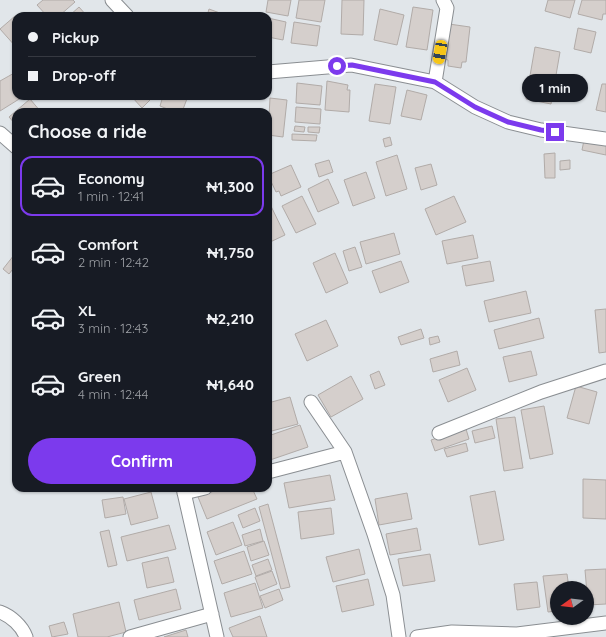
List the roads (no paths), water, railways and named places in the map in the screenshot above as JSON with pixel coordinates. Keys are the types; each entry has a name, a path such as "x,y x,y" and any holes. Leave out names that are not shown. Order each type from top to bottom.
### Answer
{"street":[{"path":"112,0 123,12"},
{"path":"435,82 447,8 443,0"},
{"path":"272,72 352,65 435,82 475,107 508,122 541,130 606,139"},
{"path":"0,133 12,144"},
{"path":"439,433 541,392 606,371"},
{"path":"311,402 345,452 374,534 393,595 400,637"},
{"path":"272,471 345,452"},
{"path":"184,492 217,637"},
{"path":"0,612 8,615 24,631 26,637"},
{"path":"130,637 212,614"},
{"path":"417,637 452,632 517,634 606,623"}]}
